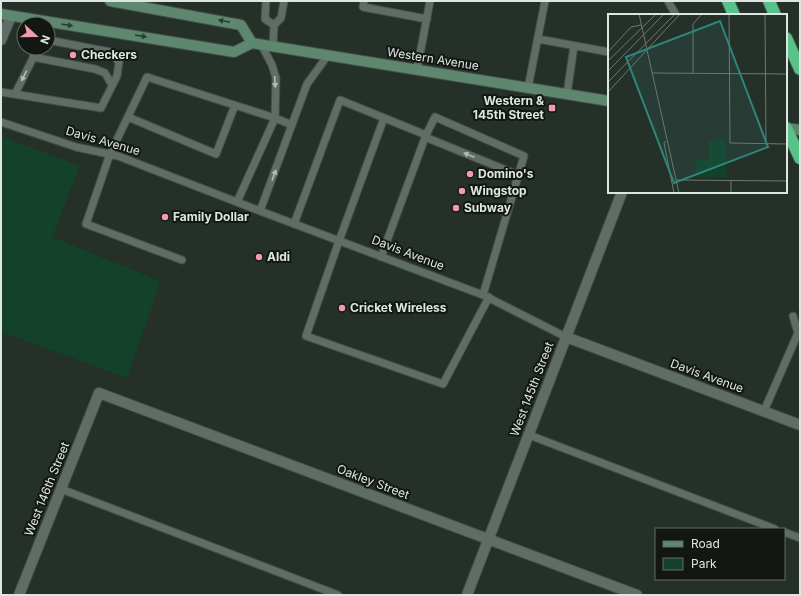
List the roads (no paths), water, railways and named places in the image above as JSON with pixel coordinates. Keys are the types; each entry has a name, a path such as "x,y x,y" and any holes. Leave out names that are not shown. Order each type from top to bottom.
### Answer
{"highway":[{"path":"728,1 734,14"},
{"path":"769,1 775,14"},
{"path":"788,42 800,69"},
{"path":"787,130 800,158"}],"main road":[{"path":"6,15 234,52 252,44 240,24 110,1"},
{"name":"Western Avenue","path":"252,44 608,101"},
{"path":"787,128 800,130"}],"street":[{"path":"1,40 6,15"},
{"name":"West 145th Street","path":"467,595 622,193"},
{"name":"Davis Avenue","path":"566,337 800,424"},
{"name":"West 146th Street","path":"21,594 99,393"},
{"name":"Oakley Street","path":"99,393 637,595"}],"lane":[{"path":"266,1 264,19 274,25"},
{"path":"273,47 274,25 281,18 284,1"},
{"path":"364,1 363,7 427,19"},
{"path":"417,70 430,1"},
{"path":"528,88 545,1"},
{"path":"668,1 675,14"},
{"path":"538,39 608,52"},
{"path":"1,92 101,108 117,76 119,62 110,52 56,42"},
{"path":"237,202 275,118 276,78 272,65 262,46"},
{"path":"567,94 574,46"},
{"path":"260,211 307,84 328,55"},
{"path":"15,94 33,57 100,71 105,73 112,85"},
{"path":"182,260 86,224 110,154 147,77 275,118 292,125"},
{"path":"294,224 340,100 518,176"},
{"path":"128,118 216,154 235,105"},
{"path":"381,256 425,136 435,117 524,156 486,296 443,384 306,336 384,118"},
{"name":"Davis Avenue","path":"1,122 76,147 118,156 381,256 486,296 566,337"},
{"path":"764,411 798,333 793,316"},
{"path":"529,435 773,528"},
{"path":"61,489 338,595"},
{"path":"785,532 800,538"}],"place":[{"name":"Checkers","path":"73,55"},
{"name":"Western & 145th Street","path":"552,108"},
{"name":"Domino's","path":"470,174"},
{"name":"Wingstop","path":"462,191"},
{"name":"Subway","path":"456,208"},
{"name":"Family Dollar","path":"165,217"},
{"name":"Aldi","path":"259,257"},
{"name":"Cricket Wireless","path":"342,308"}]}
